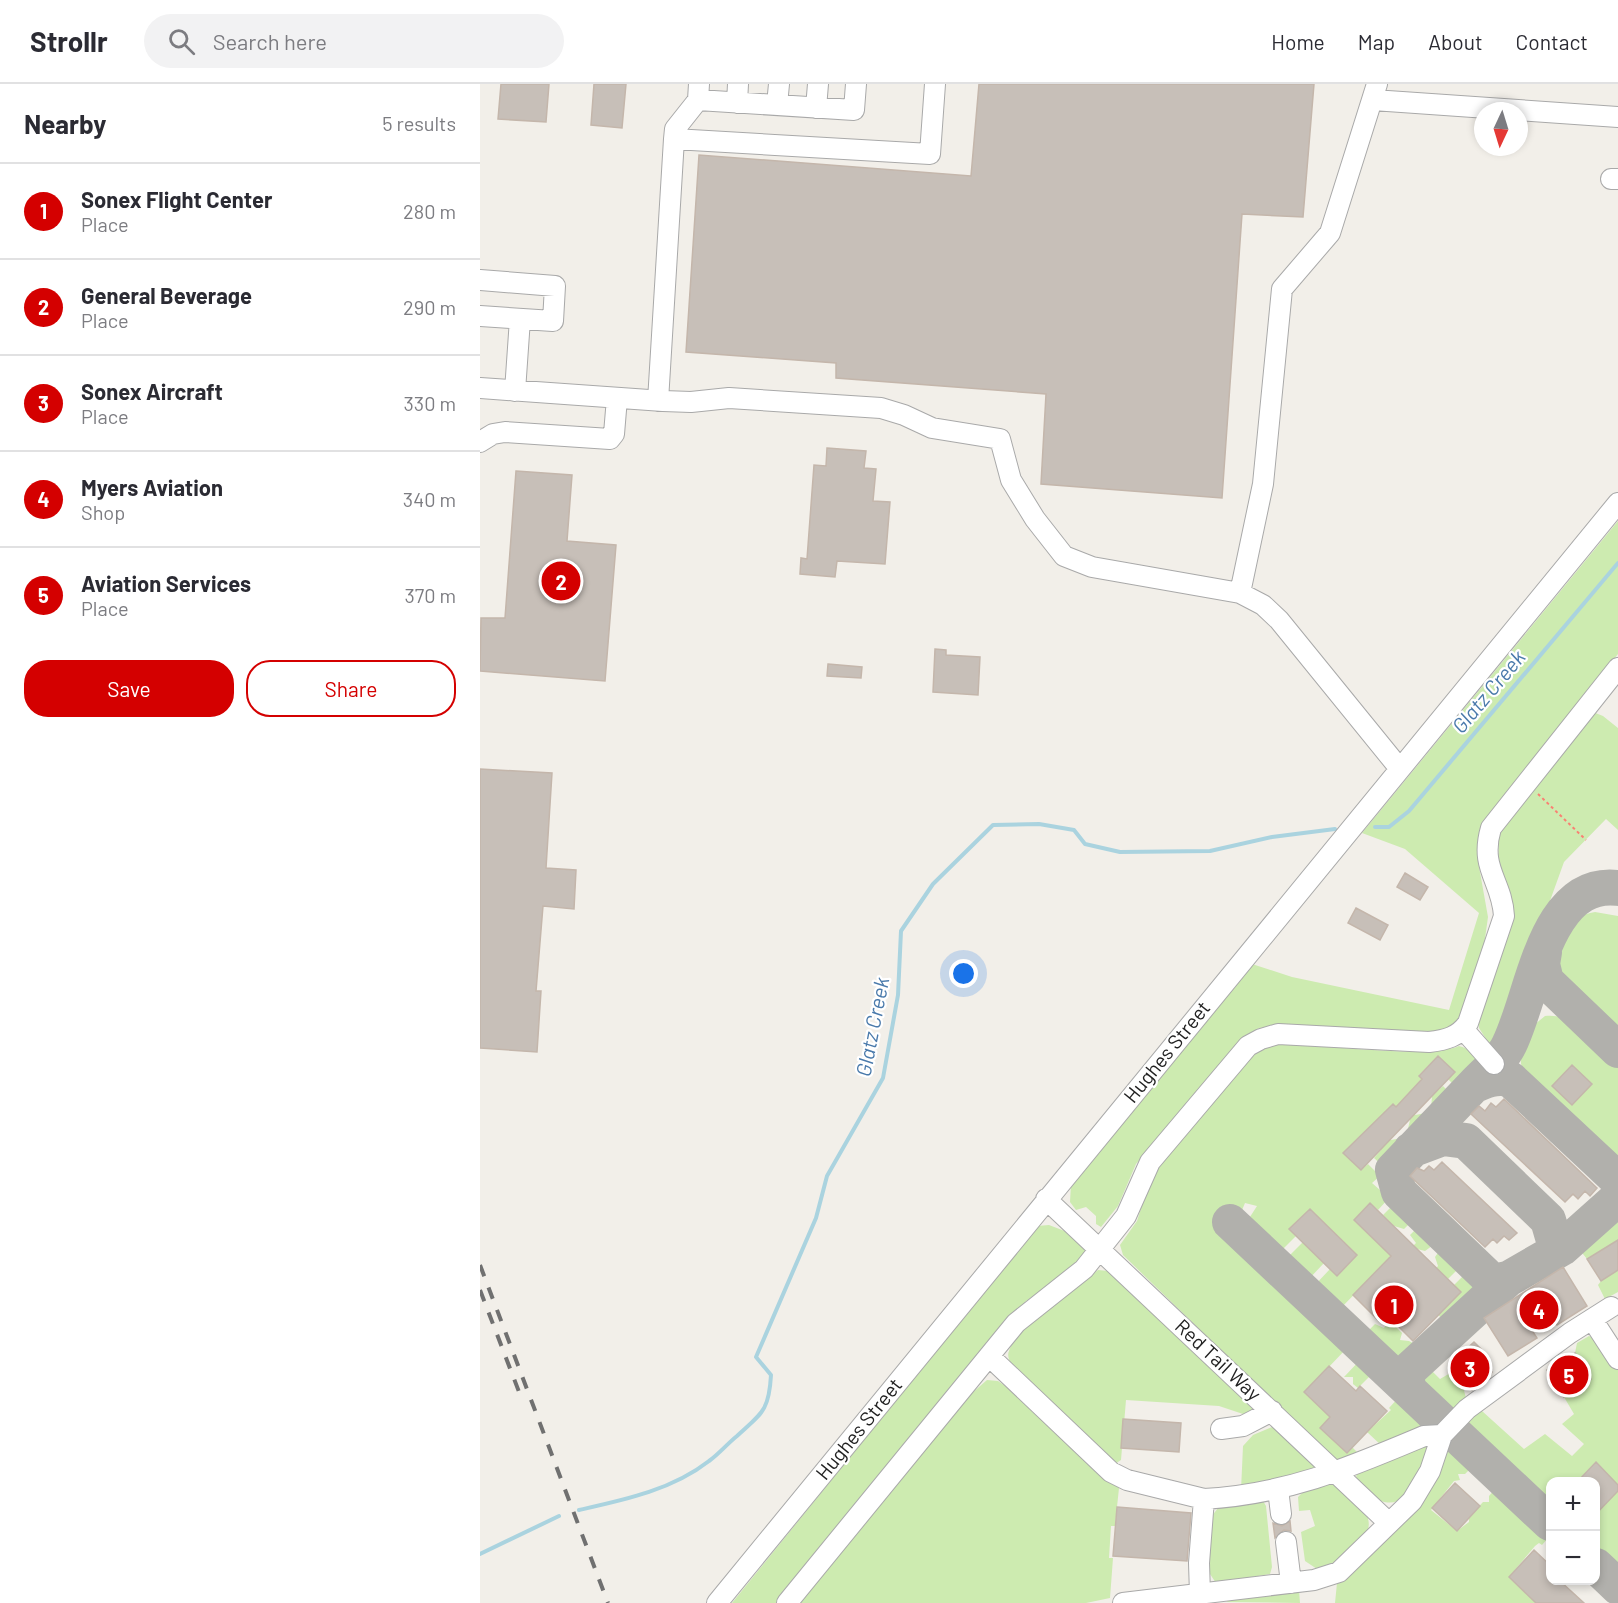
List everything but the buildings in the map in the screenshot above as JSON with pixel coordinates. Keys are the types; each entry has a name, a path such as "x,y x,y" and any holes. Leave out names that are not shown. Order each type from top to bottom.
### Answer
{"street":[{"path":"777,105 779,84"},
{"path":"816,108 818,84"},
{"path":"660,401 675,129 698,92 738,93 777,105 854,110 856,84"},
{"path":"674,140 930,154 935,84"},
{"path":"1240,592 1263,484 1282,289 1330,233 1375,92 1618,117"},
{"path":"480,280 555,286 553,321 480,316"},
{"path":"515,391 520,319"},
{"path":"480,388 660,401 691,402 729,398 881,408 904,415 932,428 1000,439 1011,480 1035,519 1064,556 1092,567 1240,592 1263,605 1279,620 1400,769"},
{"path":"480,442 493,434 506,432 610,439 614,434 617,398"},
{"name":"Hughes Street","path":"717,1603 1618,503"},
{"path":"787,1603 1016,1323 1078,1275 1100,1250 1125,1216 1150,1162 1248,1046 1278,1034 1429,1042 1446,1040 1463,1029 1468,1023 1504,915 1501,898 1488,867 1488,841 1499,814 1618,668"},
{"path":"1463,1029 1494,1064"},
{"name":"Red Tail Way","path":"1046,1199 1389,1522"},
{"path":"1123,1603 1314,1580 1339,1572 1412,1501 1439,1448 1442,1435 1467,1409 1611,1307"},
{"path":"1592,1319 1618,1359"},
{"path":"989,1356 1110,1472 1127,1480 1204,1499 1278,1489 1337,1473 1424,1436 1442,1435"},
{"path":"1221,1429 1243,1426 1272,1411"},
{"path":"1278,1489 1281,1514"},
{"path":"1200,1594 1199,1563 1204,1499"},
{"path":"1286,1542 1290,1583"}],"path":[{"path":"1526,782 1586,840"}],"green space":[{"path":"1618,521 1618,654 1497,805 1479,840 1478,861 1488,917 1483,953 1461,1015 1453,1026 1442,1032 1425,1034 1280,1025 1259,1028 1239,1041 1136,1164 1118,1206 1101,1227 1096,1224 1096,1216 1086,1207 1076,1210 1070,1202 1071,1184 1252,964 1292,977 1449,1010 1479,913 1405,849 1362,833"},
{"path":"1593,712 1603,716 1618,728 1618,830 1606,819 1564,862 1495,1053 1479,1028 1478,1015 1508,932 1498,865 1499,833"},
{"path":"1595,912 1618,916 1618,1036 1563,983 1553,960 1566,928 1578,918"},
{"path":"1545,1016 1556,1016 1576,1025 1586,1032 1618,1065 1618,1170 1528,1084 1521,1064 1520,1047 1529,1029"},
{"path":"1283,1043 1400,1051 1445,1050 1459,1046 1474,1054 1482,1068 1460,1091 1448,1079 1455,1072 1438,1056 1419,1075 1436,1092 1443,1086 1454,1097 1439,1115 1431,1108 1432,1097 1418,1084 1401,1102 1415,1115 1426,1113 1433,1121 1415,1139 1407,1133 1410,1120 1393,1104 1373,1124 1391,1140 1402,1138 1410,1145 1386,1169 1374,1158 1381,1150 1363,1134 1344,1153 1361,1170 1368,1164 1380,1176 1372,1183 1389,1198 1378,1210 1370,1203 1354,1220 1374,1239 1390,1222 1383,1215 1395,1203 1413,1220 1404,1229 1394,1226 1378,1242 1397,1262 1416,1243 1410,1235 1419,1226 1436,1243 1425,1251 1417,1249 1393,1273 1383,1265 1339,1310 1314,1286 1330,1269 1337,1276 1357,1255 1338,1236 1318,1257 1324,1263 1308,1280 1286,1259 1303,1242 1310,1209 1290,1229 1296,1236 1279,1253 1249,1225 1248,1220 1257,1206 1245,1203 1240,1215 1234,1211 1221,1227 1347,1348 1305,1392 1330,1417 1363,1458 1338,1461 1332,1458 1123,1255 1120,1245 1137,1221 1150,1180 1165,1158 1251,1057 1265,1048"},
{"path":"1618,1209 1618,1240 1587,1259 1579,1249"},
{"path":"1049,1225 1075,1235 1088,1247 1078,1265 1026,1301 779,1603 732,1603 1037,1226"},
{"path":"1442,1247 1461,1266 1448,1279 1440,1272 1418,1288 1438,1266 1435,1257"},
{"path":"1098,1270 1108,1271 1120,1281 1253,1407 1253,1411 1246,1415 1219,1406 1126,1400 1121,1460 1115,1464 1011,1364 1008,1356 1013,1342 1022,1331"},
{"path":"1618,1270 1618,1292 1605,1299 1598,1285"},
{"path":"1467,1272 1482,1287 1482,1296 1448,1327 1437,1313 1442,1312 1461,1292 1454,1285"},
{"path":"1389,1320 1402,1333 1400,1340 1409,1341 1423,1349 1405,1361 1392,1361 1386,1356 1365,1334 1375,1324 1384,1328"},
{"path":"1589,1336 1599,1340 1618,1370 1618,1485 1596,1463 1581,1477 1546,1477 1546,1504 1469,1432 1466,1425 1477,1411 1482,1411 1524,1449 1545,1434 1572,1456 1584,1444 1562,1424 1574,1414 1564,1397 1586,1386 1591,1379 1575,1353 1577,1343"},
{"path":"1361,1359 1374,1372 1358,1388 1353,1384 1353,1377 1344,1377"},
{"path":"1426,1365 1440,1379 1452,1372 1462,1383 1466,1398 1453,1410 1445,1410 1417,1382 1417,1374"},
{"path":"987,1380 998,1381 1008,1388 1119,1488 1115,1526 1111,1526 1109,1558 1113,1558 1110,1598 1086,1603 799,1603 971,1394"},
{"path":"1400,1396 1426,1420 1425,1427 1382,1446 1367,1432 1391,1410 1389,1408"},
{"path":"1277,1425 1315,1462 1317,1470 1241,1490 1243,1446 1253,1435"},
{"path":"1421,1442 1430,1445 1424,1463 1414,1484 1400,1500 1391,1503 1381,1501 1371,1495 1356,1479 1357,1471"},
{"path":"1451,1448 1456,1449 1474,1465 1465,1474 1458,1474 1460,1480 1454,1481 1431,1510 1457,1531 1469,1522 1469,1517 1483,1502 1489,1502 1489,1496 1497,1487 1546,1534 1546,1540 1542,1545 1539,1543 1535,1546 1509,1577 1536,1603 1335,1603 1337,1583 1348,1574"},
{"path":"1333,1482 1361,1507 1367,1516 1369,1525 1361,1542 1353,1550 1344,1557 1317,1569 1305,1561 1301,1532 1315,1526 1310,1510 1299,1511 1298,1497 1304,1491"},
{"path":"1618,1491 1618,1573 1600,1555 1600,1510"},
{"path":"1262,1499 1266,1506 1272,1567 1270,1574 1216,1583 1206,1568 1210,1518 1219,1507"},
{"path":"1299,1590 1300,1603 1226,1602 1232,1599"}],"waterway":[{"name":"Glatz Creek","path":"1375,827 1389,827 1409,811 1618,563"},
{"name":"Glatz Creek","path":"579,1510 647,1493 695,1471 713,1458 763,1410 771,1375 756,1357 816,1218 827,1176 883,1078 898,995 901,931 933,884 993,825 1039,824 1074,830 1085,844 1120,852 1210,851 1272,837 1335,829"},
{"name":"Glatz Creek","path":"480,1554 559,1516"}],"taxiway":[{"path":"1473,1086 1506,1051 1518,1024 1545,944 1558,921 1573,902 1593,890 1618,888"},
{"path":"1544,952 1542,964 1546,981 1618,1050"},
{"path":"1618,1180 1510,1079 1505,1078 1490,1079 1473,1086 1393,1170 1399,1192 1493,1282 1508,1279 1562,1248 1618,1198"},
{"path":"1411,1150 1443,1138 1466,1141 1548,1220 1555,1244 1552,1254"},
{"path":"1230,1222 1546,1519"},
{"path":"1408,1388 1406,1373 1508,1279"},
{"path":"1600,1570 1618,1587"}],"railway":[{"path":"480,1265 608,1603"},
{"path":"480,1290 521,1397"}],"place":[{"name":"General Beverage","path":"561,581"},
{"name":"Sonex Flight Center","path":"1394,1305"},
{"name":"Myers Aviation","path":"1539,1310"},
{"name":"Sonex Aircraft","path":"1470,1368"},
{"name":"Aviation Services","path":"1569,1375"}]}
